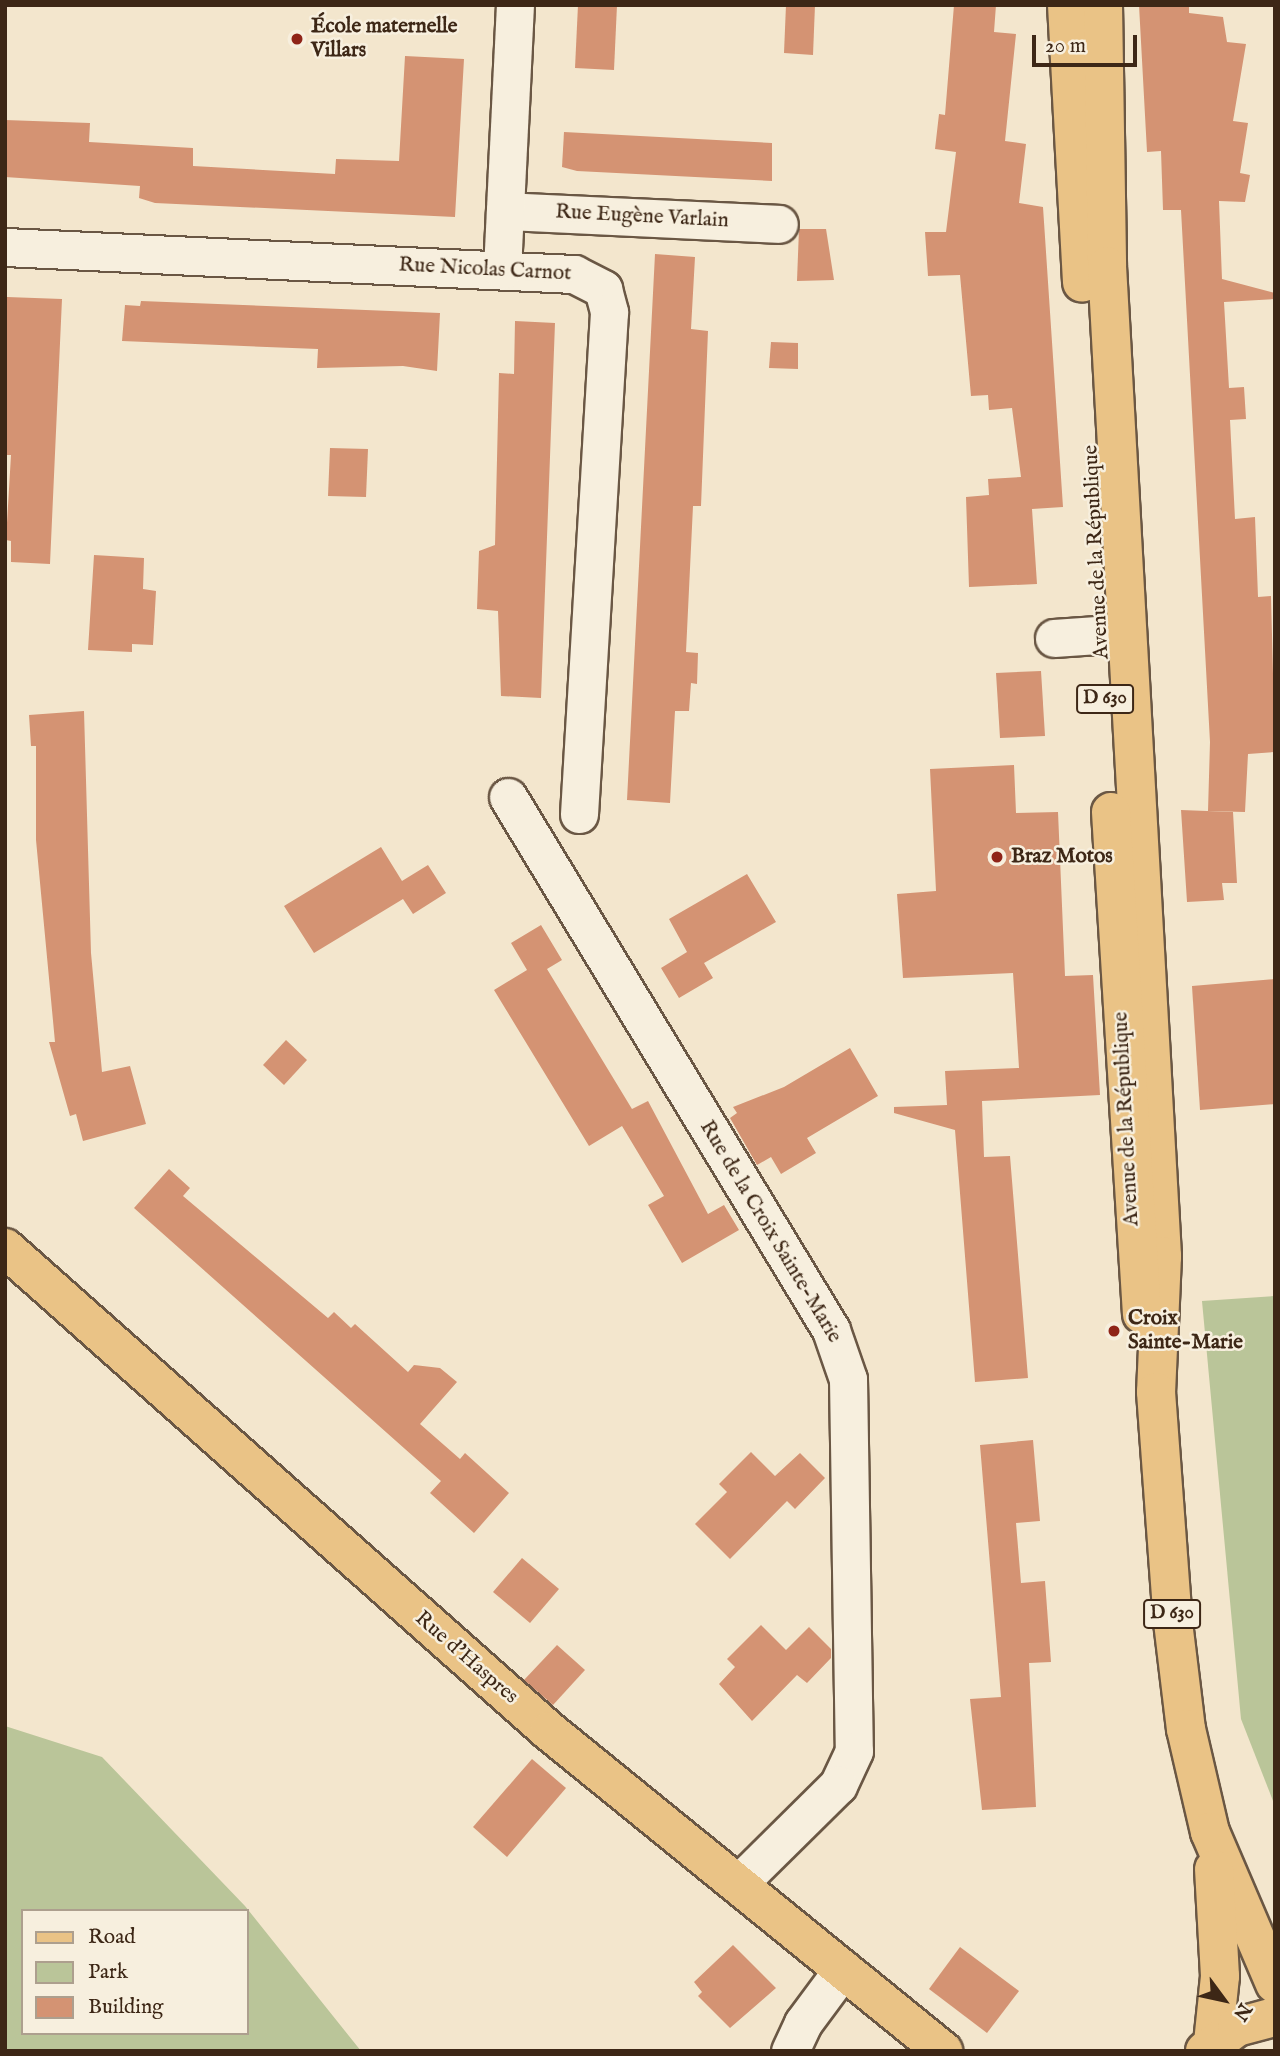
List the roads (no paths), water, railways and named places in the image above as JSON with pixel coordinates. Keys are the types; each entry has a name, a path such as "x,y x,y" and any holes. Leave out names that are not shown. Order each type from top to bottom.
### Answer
{"main road":[{"name":"Avenue de la République","path":"1067,5 1162,1256 1156,1392 1176,1663 1210,1832 1220,1976 1209,2047"},
{"name":"Avenue de la République","path":"1103,5 1114,634"},
{"name":"Rue d'Haspres","path":"5,1248 531,1715 943,2051"},
{"name":"Avenue de la République","path":"1210,1832 1275,1984"},
{"path":"1209,2047 1237,2027 1275,2017"}],"street":[{"path":"502,270 515,5"},
{"name":"Rue Eugène Varlain","path":"505,211 779,224"},
{"name":"Rue Nicolas Carnot","path":"5,247 585,276 607,299 579,814"},
{"path":"1054,639 1114,634"},
{"name":"Rue de la Croix Sainte-Marie","path":"508,797 831,1330 848,1379 853,1751 838,1785 738,1884"},
{"path":"790,2051 803,2023 843,1969"}],"place":[{"name":"École maternelle Villars","path":"297,39"},
{"name":"Braz Motos","path":"997,857"},
{"name":"Croix Sainte-Marie","path":"1114,1331"}]}
